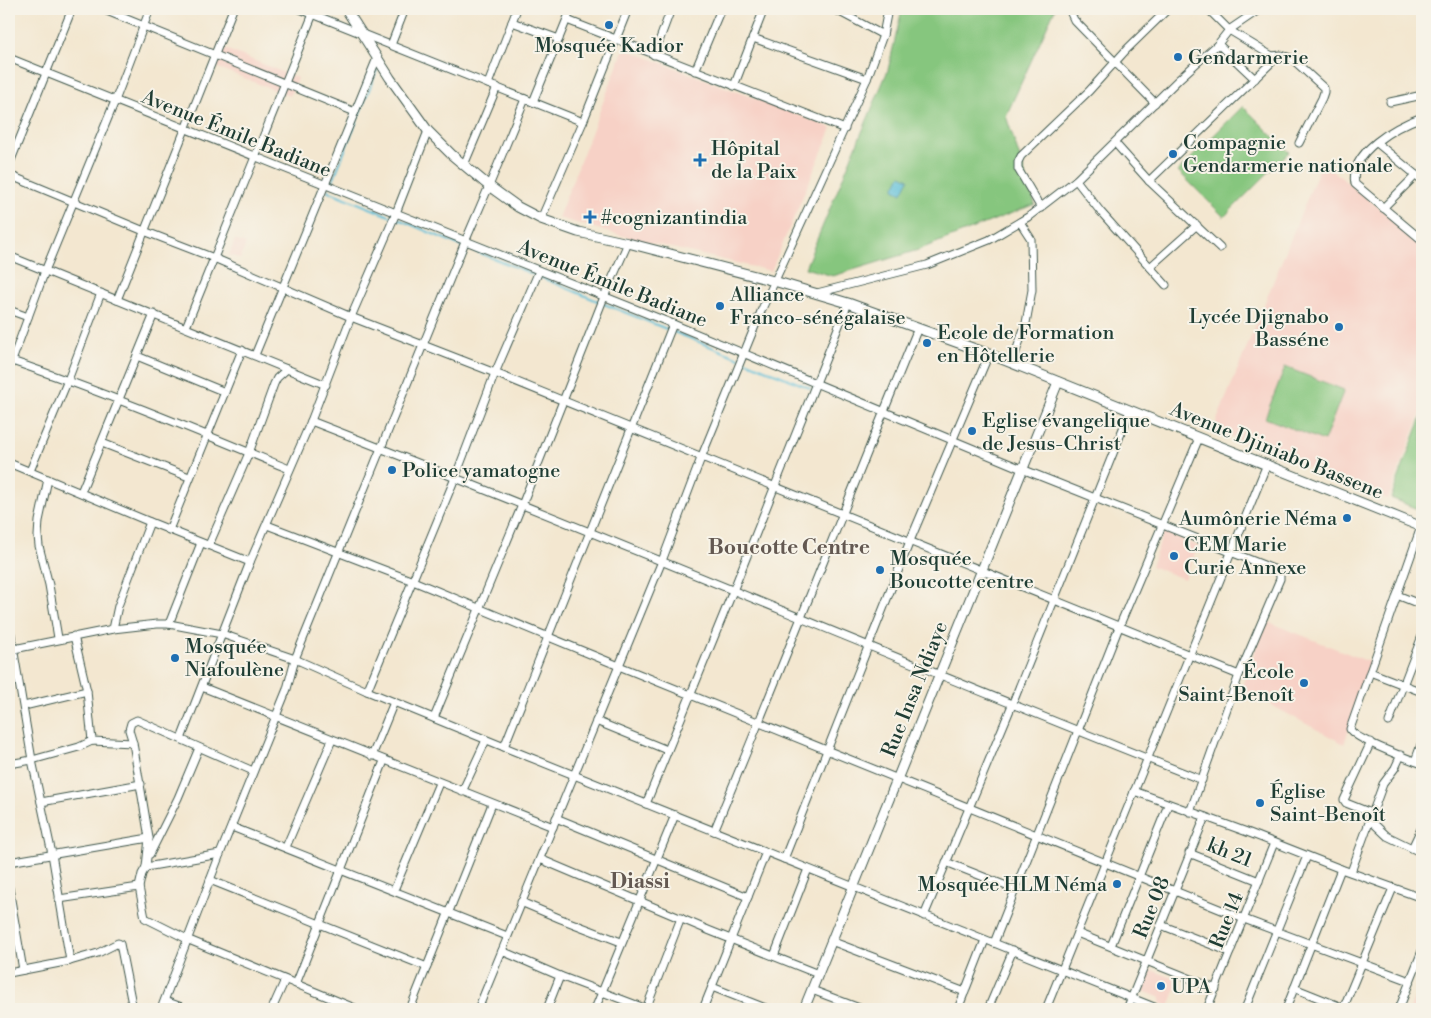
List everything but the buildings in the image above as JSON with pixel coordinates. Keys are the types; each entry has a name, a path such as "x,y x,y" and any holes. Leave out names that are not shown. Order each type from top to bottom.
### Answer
{"main road":[{"name":"Avenue Djiniabo Bassene","path":"346,9 360,33 428,131 464,165 490,186 518,207 541,219 578,232 774,281 848,303 989,354 1422,527"},
{"name":"Rue Insa Ndiaye","path":"804,1009 852,886 1058,382"}],"street":[{"path":"9,165 72,9"},
{"path":"102,9 355,112"},
{"path":"9,369 45,271 115,101 150,9"},
{"path":"117,300 233,9"},
{"path":"300,9 314,12 360,33 583,122"},
{"path":"391,45 405,9"},
{"path":"488,84 516,9"},
{"path":"533,102 571,9"},
{"path":"541,219 617,40 628,9"},
{"path":"654,55 672,9"},
{"path":"695,70 721,9"},
{"path":"734,86 764,9"},
{"path":"834,9 884,35"},
{"path":"478,1009 662,561 701,458 774,281 867,79 884,35 888,9"},
{"path":"1069,9 1074,20 1154,103"},
{"path":"1041,208 1018,169 1018,162 1021,156 1089,91 1127,49 1168,9"},
{"path":"1208,9 1229,30 1272,56 1281,55 1291,58 1324,88 1322,98 1299,143"},
{"path":"817,293 928,265 990,240 1020,222 1076,180 1154,103 1218,44 1229,30 1260,9"},
{"path":"186,327 314,12"},
{"path":"566,20 844,130"},
{"path":"512,22 559,39"},
{"path":"753,38 867,79"},
{"path":"1218,44 1255,79"},
{"path":"1150,181 1255,79 1272,61 1272,56"},
{"name":"Avenue Émile Badiane","path":"9,58 673,324 1022,469 1276,570 1280,575 1239,675"},
{"path":"255,355 377,58"},
{"path":"464,165 497,87"},
{"path":"1390,102 1418,96 1422,93"},
{"path":"162,1009 220,854 287,688 295,659 340,552 380,448 525,99"},
{"path":"1422,117 1391,132 1366,150 1361,156 1354,174 1355,184 1422,240"},
{"path":"181,739 250,562 326,385 351,317 396,213 428,131"},
{"path":"1115,143 1150,181 1220,248"},
{"path":"1377,143 1419,178 1383,208"},
{"path":"9,175 214,258 351,317 495,373 562,402 1239,675 1190,812"},
{"path":"1076,180 1100,211 1166,286"},
{"path":"1012,363 1026,323 1032,290 1032,238 1020,222"},
{"path":"1150,267 1197,225"},
{"path":"434,718 522,505 604,297 628,243"},
{"path":"9,256 326,385"},
{"path":"368,691 455,478 495,373 539,271"},
{"path":"30,471 101,294"},
{"path":"646,804 817,385 848,303"},
{"path":"9,310 28,317"},
{"path":"81,492 154,314"},
{"path":"504,747 673,324"},
{"path":"714,830 918,328"},
{"path":"169,530 242,350"},
{"path":"784,859 910,541 989,354"},
{"path":"137,356 224,392"},
{"path":"12,361 68,380 289,469"},
{"path":"209,545 274,384 288,369"},
{"path":"924,916 1012,705 1130,411"},
{"path":"311,421 1202,780"},
{"path":"994,943 1014,889 1198,438"},
{"path":"102,443 190,477"},
{"path":"9,463 250,562"},
{"path":"1056,1009 1047,1008 1061,970 1267,464"},
{"path":"48,479 39,521 39,546 49,585 58,638"},
{"path":"113,628 118,606 150,522"},
{"path":"267,525 413,581 1276,932 1410,982"},
{"path":"1422,527 1350,729 1352,733 1370,742 1419,762 1422,742"},
{"path":"169,624 201,543"},
{"path":"1397,595 1422,604"},
{"path":"9,623 32,760 52,854 70,961"},
{"path":"12,649 113,628 169,624 222,634 295,659 486,740 1159,1009"},
{"path":"74,636 87,691 92,741"},
{"path":"1389,722 1422,636"},
{"path":"1370,672 1422,692"},
{"path":"202,687 553,827"},
{"path":"24,706 87,691"},
{"path":"372,756 394,702"},
{"path":"253,771 137,720 131,723 129,726 141,784 149,838 146,867 139,887 144,915 147,919 189,940 357,1009"},
{"path":"596,721 667,750"},
{"path":"286,847 332,740"},
{"path":"462,792 486,740"},
{"path":"9,764 32,760 79,747 92,741 133,743"},
{"path":"1370,742 1344,800 1346,803 1370,816 1387,836 1422,853"},
{"path":"148,857 178,798 199,748"},
{"path":"1351,872 1383,784 1395,768 1401,755"},
{"path":"296,984 384,761"},
{"path":"394,890 439,783"},
{"path":"41,802 141,784"},
{"path":"1134,791 1422,898"},
{"path":"410,1009 492,804"},
{"path":"1111,946 1168,805"},
{"path":"595,1009 621,942 675,815"},
{"name":"Rue 08","path":"1127,1009 1205,817"},
{"path":"556,818 748,897"},
{"path":"232,827 507,936"},
{"path":"1412,848 1422,827"},
{"path":"9,862 149,838"},
{"name":"Rue 14","path":"1207,1009 1274,843"},
{"path":"703,1009 766,852"},
{"name":"kh 21","path":"1190,853 1259,880"},
{"path":"146,867 220,854"},
{"path":"1245,1009 1307,856"},
{"path":"540,859 731,940 818,974"},
{"path":"946,862 1014,889"},
{"path":"774,956 808,868"},
{"path":"1286,1009 1341,869"},
{"path":"210,880 427,967"},
{"path":"59,899 139,887"},
{"path":"9,888 22,970"},
{"path":"1294,988 1343,1008 1393,888"},
{"path":"521,902 560,920 621,942"},
{"path":"502,951 560,976 646,1009 681,918"},
{"path":"1161,925 1230,952"},
{"path":"1077,933 1216,989"},
{"path":"958,1009 986,940"},
{"path":"831,941 965,992"},
{"path":"9,973 70,961 98,953 117,943 120,944 132,1009"},
{"path":"988,1009 1013,950"},
{"path":"1399,1009 1422,951"},
{"path":"547,1009 560,976"},
{"path":"272,1009 285,980"},
{"path":"712,987 768,1009"},
{"path":"812,990 862,1009"},
{"path":"165,1001 187,1009"}],"shaded area":[{"path":"223,48 297,78 290,96 216,67"},
{"name":"Hôpital de la Paix","path":"628,50 832,128 771,271 634,239 558,218 623,51"},
{"name":"Lycée Djignabo Basséne","path":"1322,162 1422,243 1422,410 1388,499 1213,430"},
{"path":"235,240 246,244 240,259 229,255"},
{"name":"CEM Marie Curie Annexe","path":"1164,532 1198,546 1184,579 1151,566"},
{"name":"École Saint-Benoît","path":"1266,621 1372,663 1344,744 1241,689"},
{"name":"UPA","path":"1151,970 1179,980 1169,1007 1160,1003 1161,998 1143,991"},
{"path":"1422,980 1422,1009 1410,1009 1418,989"}],"green space":[{"path":"902,9 1055,9 1006,116 1035,204 918,250 833,276 805,268 888,70"},
{"path":"1243,106 1289,152 1224,217 1178,171"},
{"path":"1285,367 1344,390 1324,441 1265,418"},
{"path":"1422,416 1422,511 1391,498"}],"water":[{"path":"901,175 909,179 902,193 894,189"}],"waterway":[{"path":"331,185 377,70"},
{"path":"329,189 328,191 392,217"},
{"path":"396,218 461,246"},
{"path":"465,247 535,275"},
{"path":"540,277 600,302"},
{"path":"604,304 739,358"},
{"path":"743,360 810,388"}],"place":[{"name":"Mosquée Kadior","path":"609,25"},
{"name":"Gendarmerie","path":"1178,57"},
{"name":"Compagnie Gendarmerie nationale","path":"1173,154"},
{"name":"Hôpital de la Paix","path":"700,160"},
{"name":"#cognizantindia","path":"590,217"},
{"name":"Alliance Franco-sénégalaise","path":"720,306"},
{"name":"Lycée Djignabo Basséne","path":"1339,327"},
{"name":"Ecole de Formation en Hôtellerie","path":"927,343"},
{"name":"Eglise évangelique de Jesus-Christ","path":"972,431"},
{"name":"Police yamatogne","path":"392,470"},
{"name":"Aumônerie Néma","path":"1347,518"},
{"name":"CEM Marie Curie Annexe","path":"1174,556"},
{"name":"Mosquée Boucotte centre","path":"880,570"},
{"name":"Mosquée Niafoulène","path":"175,658"},
{"name":"École Saint-Benoît","path":"1304,683"},
{"name":"Église Saint-Benoît","path":"1260,803"},
{"name":"Mosquée HLM Néma","path":"1117,884"},
{"name":"UPA","path":"1161,986"}],"district":[{"name":"Boucotte Centre","path":"789,547"},
{"name":"Diassi","path":"640,881"}]}
